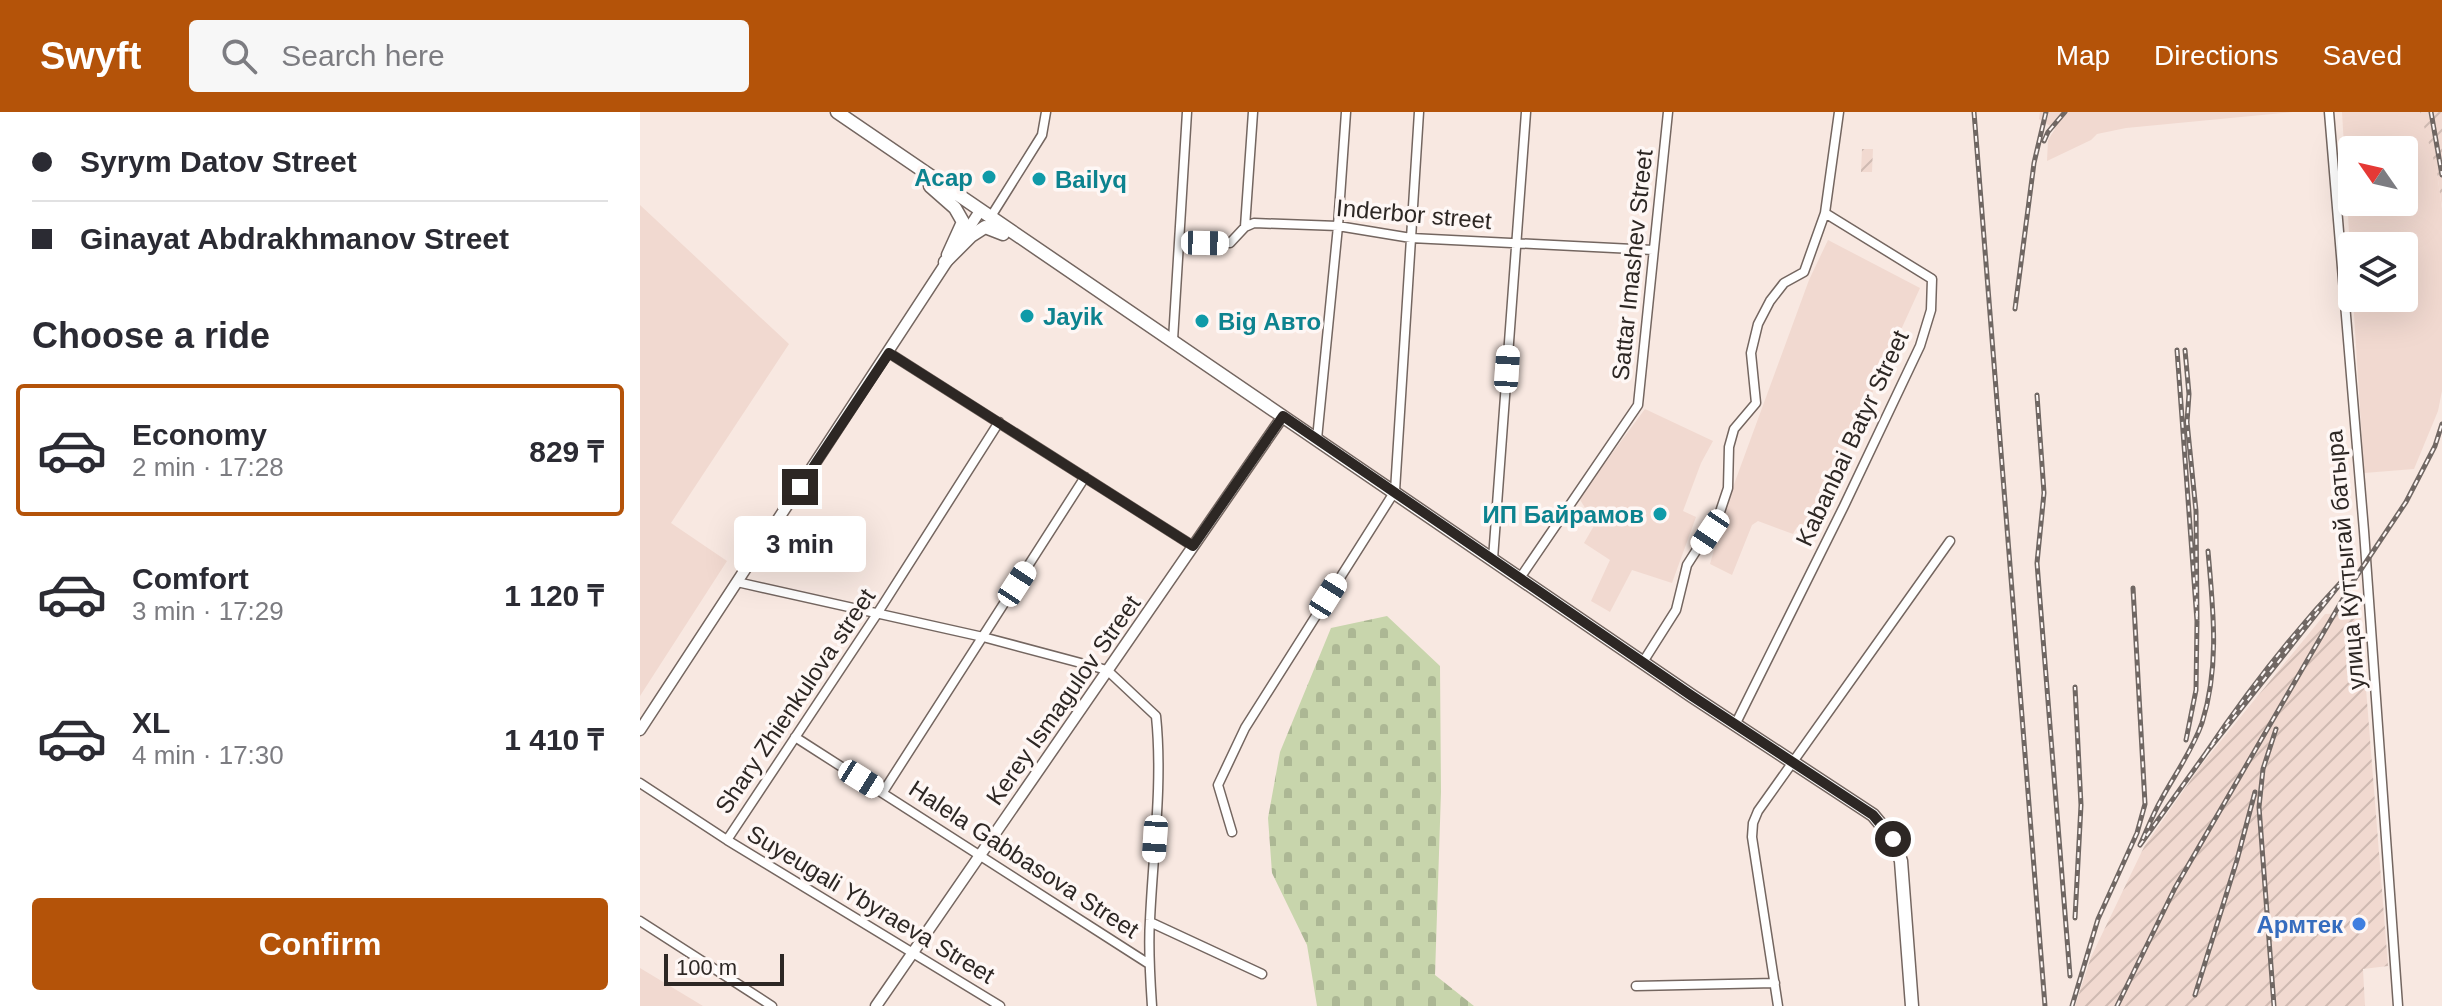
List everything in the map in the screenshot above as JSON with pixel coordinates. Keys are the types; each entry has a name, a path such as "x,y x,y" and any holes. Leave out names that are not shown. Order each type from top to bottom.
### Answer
{"main road":[{"path":"837,112 1643,662 1873,815 1893,839 1901,861 1912,1006"},
{"path":"930,176 930,186 955,208 963,222 945,262"},
{"path":"945,262 971,236 985,227 997,230 1020,246 1034,247"}],"street":[{"path":"640,730 889,353 945,262 985,214 1042,135 1046,112"},
{"path":"1173,340 1187,112"},
{"path":"1245,227 1253,112"},
{"path":"1317,439 1346,112"},
{"path":"1232,832 1218,785 1238,742 1395,491 1419,112"},
{"path":"1493,559 1526,112"},
{"name":"Sattar Imashev Street","path":"1520,578 1638,405 1668,112"},
{"path":"1643,662 1676,610 1687,565 1719,515 1728,488 1729,447 1734,429 1756,403 1751,353 1758,324 1784,283 1804,272 1825,213 1839,112"},
{"name":"улица Куттыгай батыра","path":"2329,112 2364,531 2398,1006"},
{"name":"Kabanbai Batyr Street","path":"1736,723 1920,346 1931,310 1932,279 1825,213"},
{"name":"Inderbor street","path":"1180,242 1230,243 1245,227 1254,223 1338,226 1411,238 1653,250"},
{"path":"889,353 1193,546"},
{"name":"Kerey Ismagulov Street","path":"876,1006 1283,416"},
{"name":"Shary Zhienkulova street","path":"727,840 877,614 999,422"},
{"path":"883,792 1085,477"},
{"path":"1778,1006 1752,837 1753,823 1758,811 1950,541"},
{"path":"737,582 983,637 1107,670 1156,716 1160,757 1150,922 1152,1006"},
{"name":"Halela Gabbasova Street","path":"795,737 1149,964"},
{"name":"Suyeugali Ybyraeva Street","path":"640,783 727,840 1000,1006"},
{"path":"640,921 772,1006"},
{"path":"1150,922 1262,974"},
{"path":"1636,986 1775,983"}],"shaded area":[{"path":"2040,112 2293,112 2126,128 2097,134 2091,140 2047,161 2048,140 2055,129 2039,119"},
{"path":"2342,112 2421,112 2437,172 2442,209 2442,391 2438,411 2414,469 2364,473 2354,312 2418,312 2418,232 2349,232 2348,216 2418,216 2418,136 2343,136"},
{"path":"2420,112 2442,112 2442,208 2437,172"},
{"path":"1862,149 1873,149 1872,172 1861,172"},
{"path":"640,205 789,344 671,523 727,561 640,696"},
{"path":"1828,240 1920,288 1809,532 1797,527 1793,534 1758,521 1752,525 1732,575 1710,564 1729,498 1809,280"},
{"path":"1645,409 1713,441 1683,511 1696,517 1672,583 1632,570 1610,612 1591,601 1610,560 1584,543 1595,524 1579,498"},
{"path":"2360,613 2388,966 2363,969 2365,1006 2075,1006 2091,957 2144,847 2202,764 2325,614"},
{"path":"640,968 703,1006 640,1006"}],"green space":[{"path":"1387,616 1440,666 1441,792 1435,975 1474,1006 1317,1006 1307,945 1272,873 1268,818 1280,752 1331,628"}],"railway":[{"path":"1974,112 2045,1006"},
{"path":"2015,309 2034,163 2046,112"},
{"path":"2044,141 2065,112"},
{"path":"2431,112 2442,175"},
{"path":"2177,350 2197,621 2196,511 2187,422 2189,394 2185,350"},
{"path":"2037,395 2044,493 2037,563 2070,976"},
{"path":"2117,1006 2175,888 2354,580 2406,502 2435,446 2442,424"},
{"path":"2206,753 2140,845 2158,805 2193,743 2208,702 2214,637 2208,551"},
{"path":"2343,580 2271,664 2206,753 2344,579"},
{"path":"2072,1006 2098,919 2137,833 2145,804 2133,588"},
{"path":"2186,740 2196,690 2197,621"},
{"path":"2075,687 2081,805 2075,918"},
{"path":"2274,1006 2259,807 2263,769 2276,729"},
{"path":"2195,995 2255,792"}],"place":[{"name":"Асар","path":"989,177"},
{"name":"Bailyq","path":"1039,179"},
{"name":"Jayik","path":"1027,316"},
{"name":"Big Авто","path":"1202,321"},
{"name":"ИП Байрамов","path":"1660,514"},
{"name":"Армтек","path":"2359,924"}],"route":[{"path":"800,487 889,353 1193,546 1283,416 1692,696 1832,786 1873,815 1893,839"}]}
